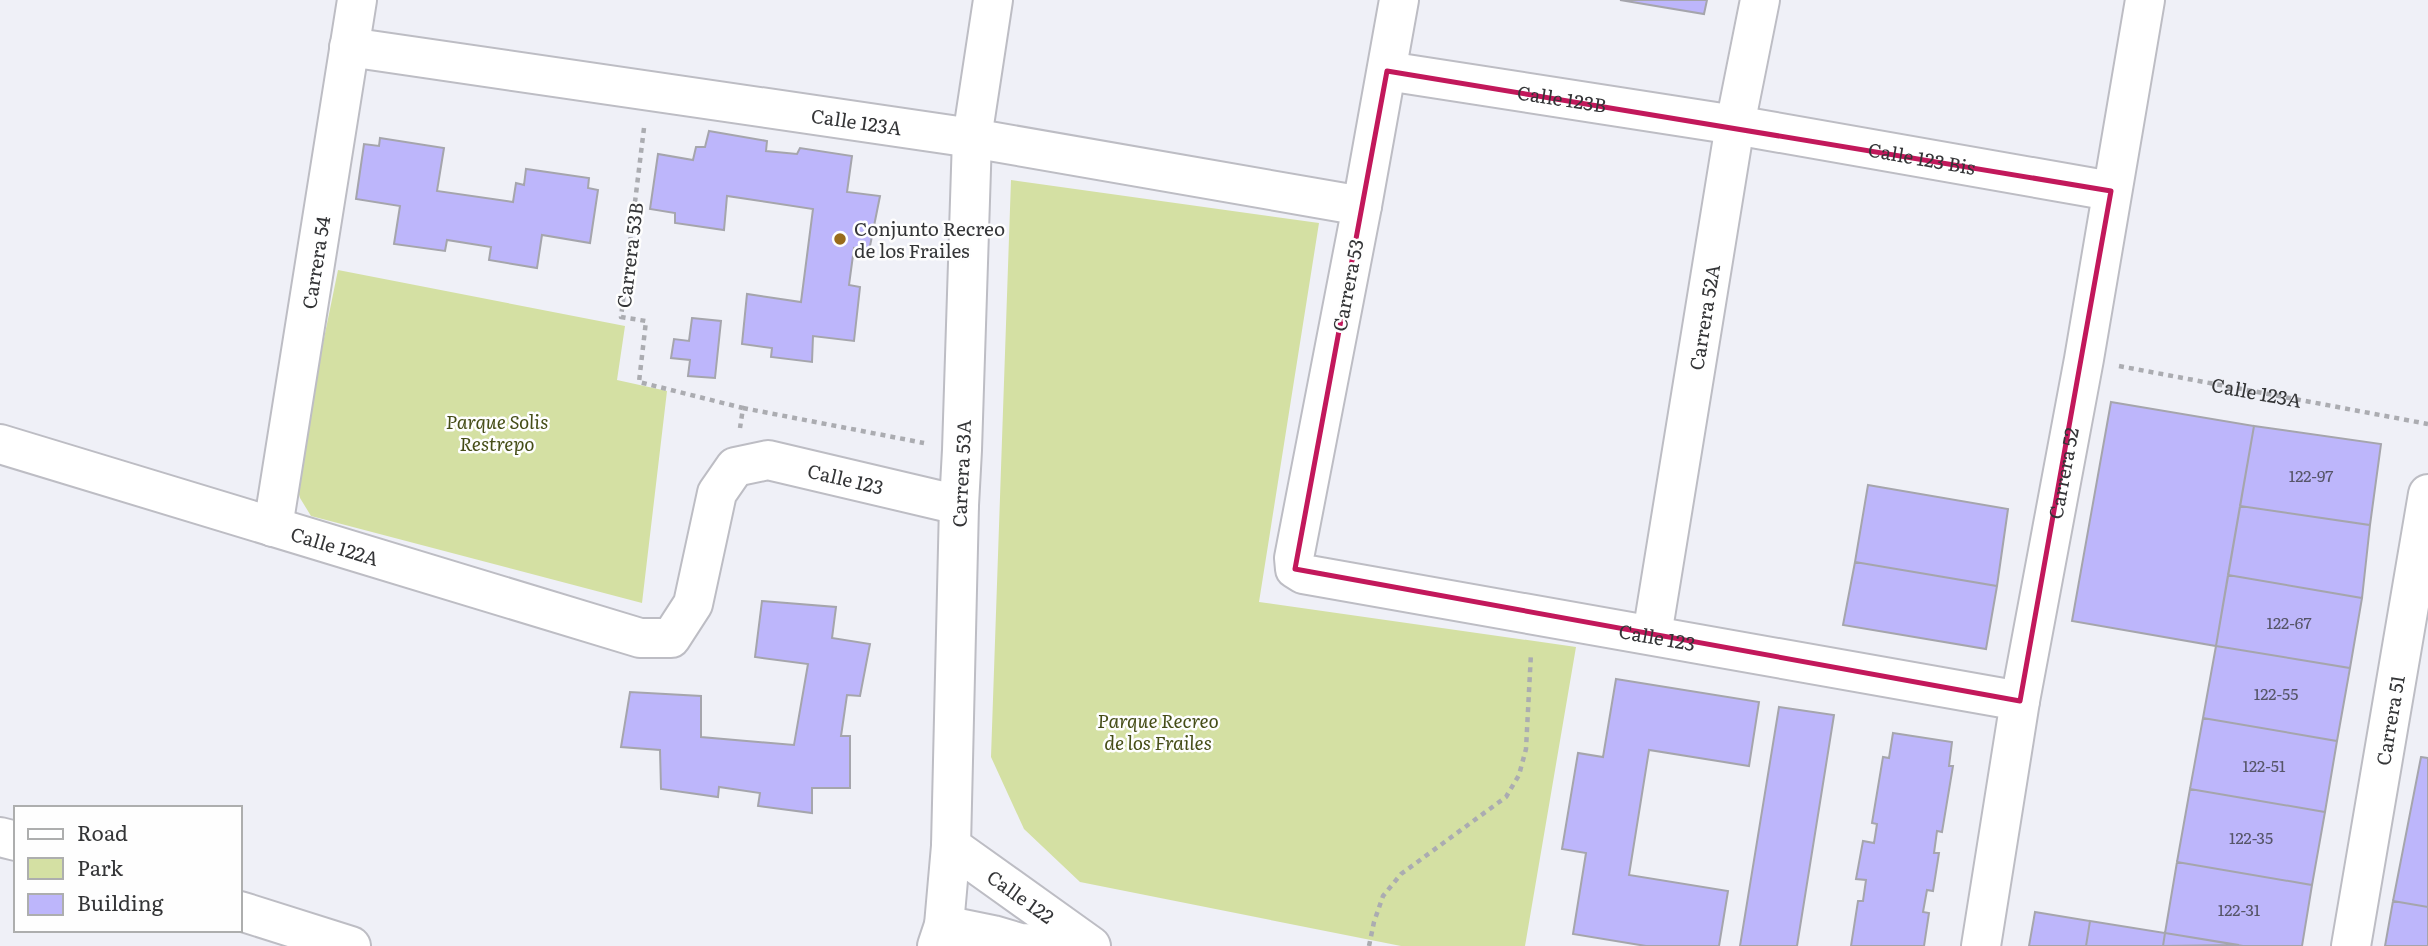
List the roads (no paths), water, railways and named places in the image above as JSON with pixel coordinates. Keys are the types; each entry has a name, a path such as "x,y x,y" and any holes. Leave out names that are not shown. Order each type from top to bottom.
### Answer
{"street":[{"name":"Carrera 54","path":"273,527 357,0"},
{"name":"Carrera 53A","path":"941,936 951,846 959,505 972,138 993,0"},
{"name":"Carrera 53","path":"1295,569 1294,558 1399,0"},
{"name":"Carrera 52A","path":"1652,635 1735,125 1760,0"},
{"name":"Carrera 52","path":"1981,946 2020,701 2084,359 2145,0"},
{"name":"Calle 123A","path":"349,47 972,138 1362,206"},
{"name":"Calle 123B","path":"1387,71 1735,125"},
{"name":"Calle 123 Bis","path":"1735,125 2111,191"},
{"name":"Calle 122A","path":"0,444 640,638 671,638"},
{"name":"Calle 123","path":"671,638 693,604 717,494 735,467 768,460 959,505"},
{"name":"Carrera 51","path":"2351,946 2428,494"},
{"name":"Calle 123","path":"1295,569 1303,574 2020,701"},
{"name":"Calle 122","path":"951,846 1091,946"},
{"path":"242,912 351,946"},
{"name":"Calle 122","path":"941,936 993,935 1020,943 1076,946"}],"place":[{"name":"Conjunto Recreo de los Frailes","path":"840,239"}],"park label":[{"name":"Parque Solis Restrepo","path":"497,432"},
{"name":"Parque Recreo de los Frailes","path":"1158,731"}]}
